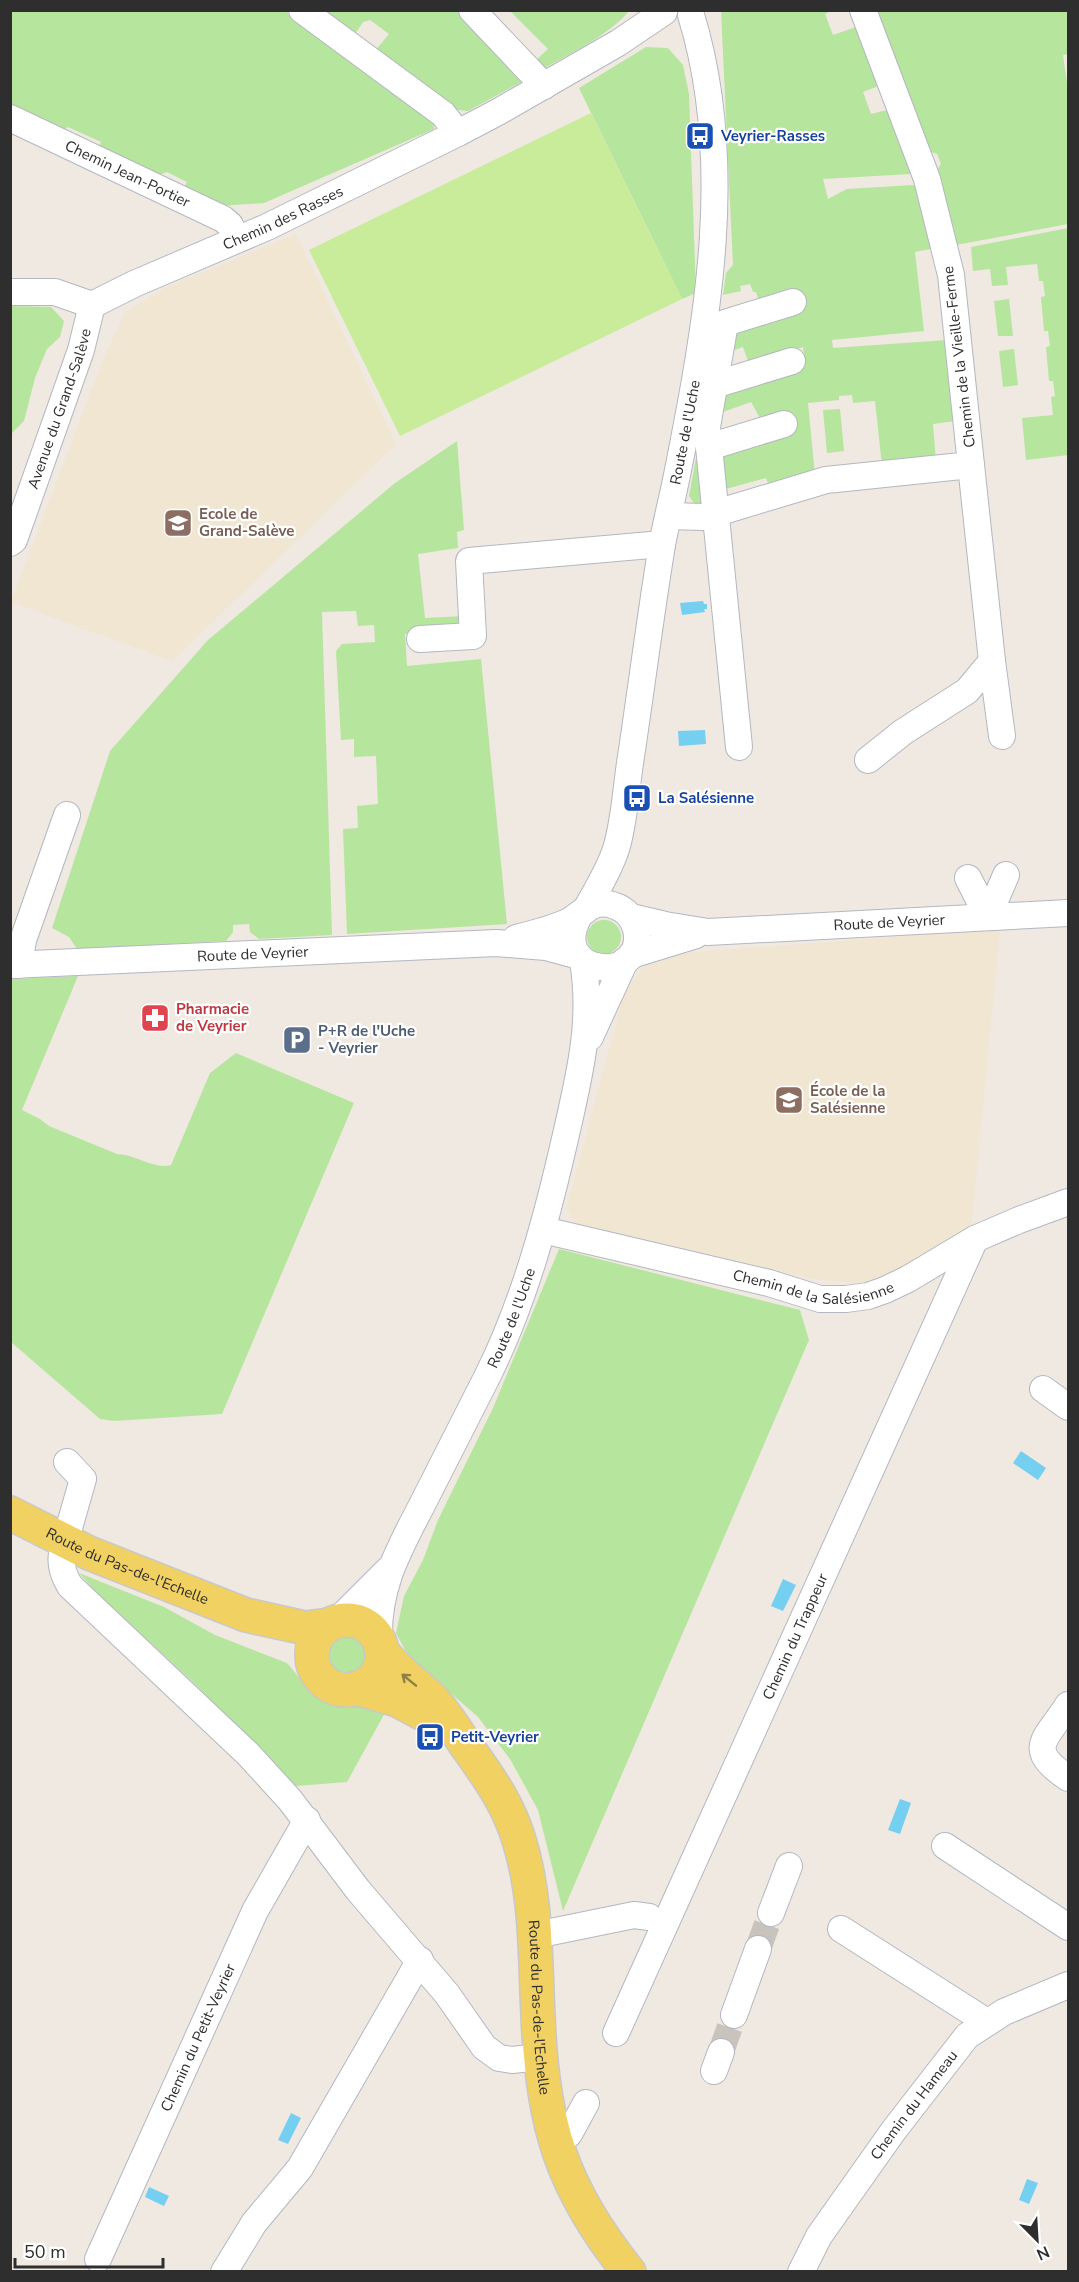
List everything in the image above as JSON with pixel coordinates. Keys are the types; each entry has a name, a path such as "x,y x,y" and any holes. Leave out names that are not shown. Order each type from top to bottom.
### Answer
{"main road":[{"name":"Route du Pas-de-l'Echelle","path":"10,1513 63,1541 246,1615 305,1628 333,1623"},
{"name":"Route du Pas-de-l'Echelle","path":"246,1615 286,1640 316,1669"},
{"path":"357,1621 366,1625 381,1646 380,1667 376,1674 364,1685 356,1688 332,1686 320,1676 313,1659 316,1640 333,1623 357,1621"},
{"name":"Route du Pas-de-l'Echelle","path":"381,1646 393,1667 439,1707 493,1783 506,1807 519,1841 532,1902 536,1935 540,2057 546,2109 564,2167 585,2210 596,2229 629,2271"},
{"name":"Route du Pas-de-l'Echelle","path":"356,1688 397,1700 425,1714 461,1739"}],"street":[{"path":"302,10 442,114 458,133"},
{"path":"472,10 544,86"},
{"name":"Chemin de la Vieille-Ferme","path":"863,10 927,179 951,275 1002,736"},
{"path":"663,11 673,20 684,19 694,13"},
{"name":"Chemin des Rasses","path":"92,305 134,284 267,226 458,133 618,43 663,11"},
{"name":"Route de l'Uche","path":"582,913 602,881 616,848 662,544 669,516 707,298 714,221 714,166 703,62 694,13"},
{"name":"Chemin Jean-Portier","path":"10,118 223,219 230,225 236,239"},
{"path":"10,292 55,292 92,305"},
{"path":"739,747 707,427 724,322 793,302"},
{"name":"Avenue du Grand-Salève","path":"10,543 17,530 81,350 92,305"},
{"path":"714,385 792,361"},
{"path":"710,447 784,424"},
{"name":"Chemin de la Vieille-Ferme","path":"669,516 703,517 826,480 971,465"},
{"path":"420,639 473,636 469,561 662,544"},
{"path":"868,760 903,732 967,691 992,661"},
{"path":"15,965 68,815"},
{"name":"Route de l'Uche","path":"616,848 628,914"},
{"path":"1015,875 988,917 961,878 1015,875"},
{"path":"600,904 618,906 628,914 634,924 636,940 628,958 619,965 604,968 589,965 581,958 572,940 572,932 582,913 600,904"},
{"name":"Route de Veyrier","path":"496,943 545,930 582,913"},
{"name":"Route de Veyrier","path":"628,958 666,942 708,932 1068,913"},
{"name":"Route de Veyrier","path":"628,914 665,925 708,932"},
{"name":"Route de Veyrier","path":"15,965 496,943 546,947 581,958"},
{"name":"Route de l'Uche","path":"381,1646 381,1607 390,1569 501,1347 543,1230 585,1048 587,981 581,958"},
{"name":"Route de l'Uche","path":"585,1048 628,958"},
{"name":"Chemin de la Salésienne","path":"543,1230 769,1283 820,1299 868,1296 885,1290 975,1239 1068,1202"},
{"name":"Chemin du Trappeur","path":"616,2033 975,1239"},
{"path":"1043,1389 1068,1407"},
{"path":"67,1462 82,1479 70,1525 63,1541 62,1569 70,1586 248,1754 290,1800 358,1890 447,1994 484,2047 499,2058 512,2060 540,2057"},
{"name":"Route de l'Uche","path":"333,1623 390,1569"},
{"path":"1068,1705 1045,1737 1042,1748 1049,1765 1068,1778"},
{"name":"Chemin du Petit-Veyrier","path":"98,2259 255,1911 306,1820"},
{"path":"945,1846 1068,1927"},
{"path":"771,1913 789,1866"},
{"path":"536,1935 634,1915 649,1917"},
{"path":"841,1929 987,2022"},
{"path":"734,2016 758,1949"},
{"path":"224,2271 254,2223 300,2168 420,1960"},
{"name":"Chemin du Hameau","path":"801,2271 819,2236 894,2130 967,2036 1004,2012 1068,1985"},
{"path":"554,2139 569,2134 586,2103"}],"shaded area":[{"name":"Ecole de Grand-Salève","path":"296,234 396,444 172,661 11,602 101,365 125,312 167,287"},
{"name":"École de la Salésienne","path":"1000,929 971,1230 885,1279 854,1283 813,1279 574,1223 567,1207 624,993 647,962 669,954"}],"green space":[{"path":"10,11 287,11 292,20 312,28 433,119 434,129 264,203 218,206 183,189 187,182 167,172 156,176 98,148 101,142 68,127 60,132 11,109"},
{"path":"318,11 461,11 527,79 468,111 450,109 374,52 389,34 370,20 363,22 353,37"},
{"path":"510,11 629,11 600,36 543,69 535,61 548,49"},
{"path":"721,11 831,11 825,14 833,35 859,26 881,79 876,87 863,92 871,114 887,110 894,116 913,168 910,174 823,179 828,199 847,189 913,185 923,189 935,248 915,252 924,331 832,340 833,348 947,340 956,421 933,424 936,461 882,466 875,401 853,403 852,395 839,396 839,400 808,403 815,475 770,489 766,478 722,490 718,458 761,420 751,402 717,414 721,391 805,366 803,347 749,364 743,347 729,352 731,329 799,308 797,289 759,301 750,284 740,286 741,291 723,295 726,273 733,265"},
{"path":"874,11 1068,11 1068,54 1063,55 1068,90 1068,224 956,245 953,225 934,175 941,164 937,154 926,150"},
{"path":"646,47 668,48 683,65 689,94 696,293 682,299 579,88"},
{"path":"591,113 682,299 400,436 309,250"},
{"path":"1068,228 1068,455 1026,460 1022,418 1053,415 1051,397 1055,396 1053,381 1049,381 1046,347 1050,346 1048,331 1044,331 1041,297 1045,296 1043,281 1039,281 1037,264 1006,267 1008,285 992,286 990,269 973,271 971,247"},
{"path":"1009,299 1013,336 998,336 994,301"},
{"path":"11,306 51,307 64,321 60,337 47,349 35,378 24,421 11,434"},
{"path":"1014,349 1018,385 1003,387 999,351"},
{"path":"840,409 844,451 827,453 823,410"},
{"path":"701,431 707,502 696,506 689,496"},
{"path":"457,441 464,530 457,532 458,548 418,554 425,618 465,616 466,628 405,634 407,666 481,659 507,924 347,934 343,829 358,828 357,806 378,804 376,756 354,757 354,739 341,740 336,651 342,644 375,642 374,625 358,626 356,611 322,612 332,935 259,939 250,932 249,924 233,925 233,932 226,941 77,949 69,937 52,928 110,751 208,640 395,483"},
{"path":"604,920 616,925 621,937 616,949 604,954 592,949 587,937 592,925"},
{"path":"78,976 22,1110 49,1126 117,1154 151,1164 171,1165 210,1073 236,1053 354,1103 222,1414 114,1421 100,1419 11,1342 11,979"},
{"path":"559,1249 800,1310 809,1340 563,1911 538,1810 510,1759 478,1717 408,1656 396,1633 404,1596 493,1408"},
{"path":"79,1573 164,1607 215,1635 287,1663 312,1693 326,1702 340,1706 364,1704 386,1711 347,1782 296,1786 197,1686 94,1590"},
{"path":"346,1630 363,1637 370,1654 363,1671 346,1678 329,1671 322,1654 329,1637"}],"water":[{"path":"703,601 707,604 705,612 682,615 680,603"},
{"path":"705,730 706,744 679,746 678,731"},
{"path":"1021,1451 1046,1468 1038,1480 1013,1463"},
{"path":"783,1579 796,1585 783,1611 771,1606"},
{"path":"900,1799 911,1803 900,1834 888,1830"},
{"path":"291,2113 301,2118 288,2144 278,2140"},
{"path":"1027,2179 1038,2183 1029,2204 1019,2200"},
{"path":"149,2187 169,2196 164,2206 145,2197"}],"tunnel":[{"path":"758,1949 771,1913"},
{"path":"721,2052 734,2015"}],"place":[{"name":"Veyrier-Rasses","path":"700,136"},
{"name":"Ecole de Grand-Salève","path":"178,523"},
{"name":"La Salésienne","path":"637,798"},
{"name":"Pharmacie de Veyrier","path":"155,1018"},
{"name":"P+R de l'Uche - Veyrier","path":"297,1040"},
{"name":"École de la Salésienne","path":"789,1100"},
{"name":"Petit-Veyrier","path":"430,1737"}]}
